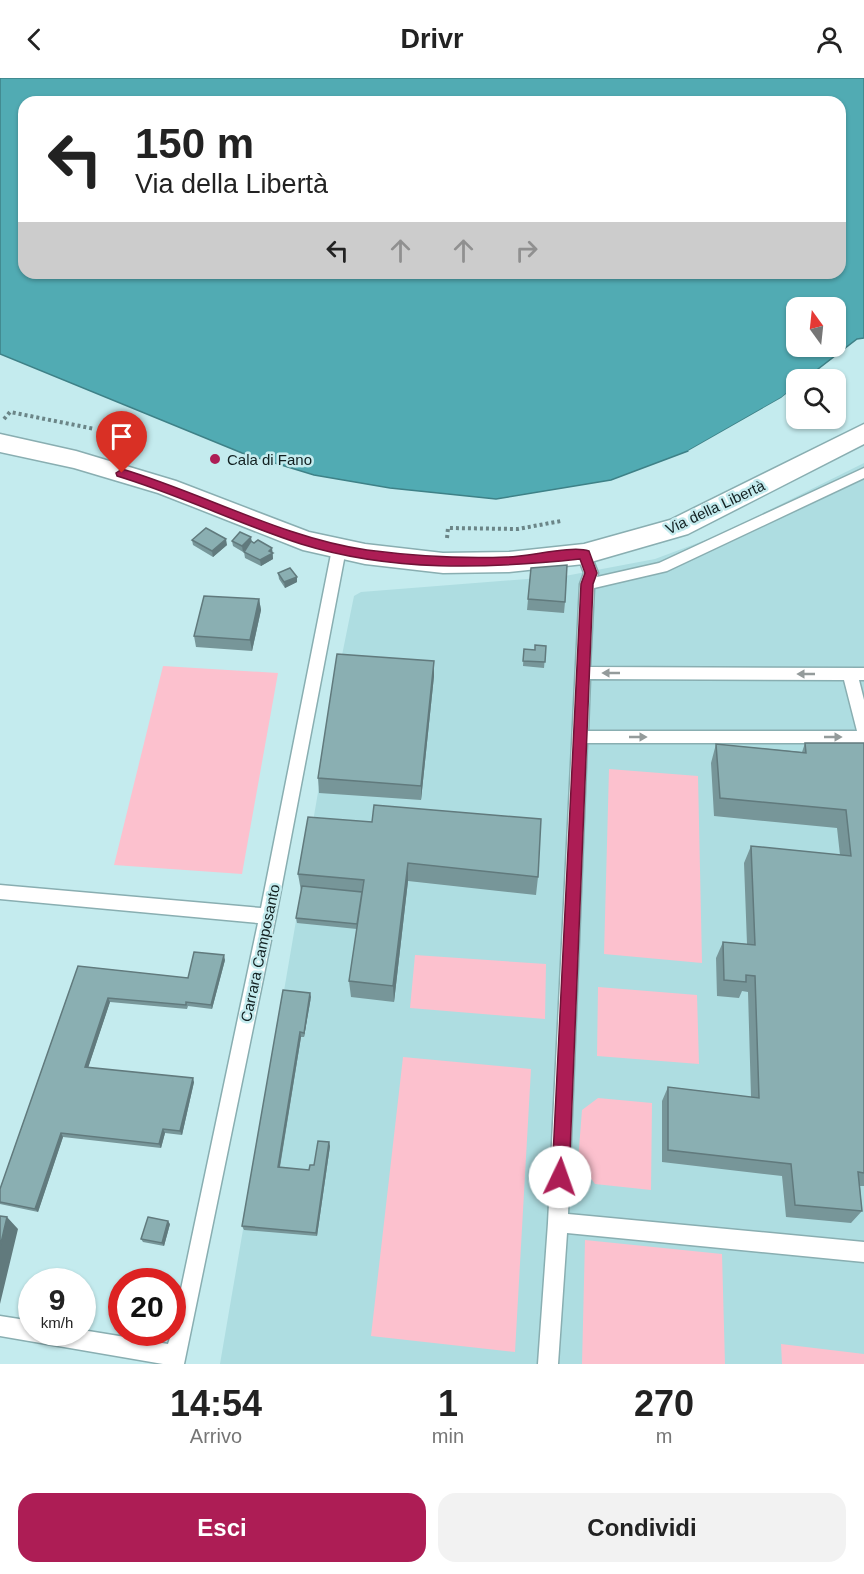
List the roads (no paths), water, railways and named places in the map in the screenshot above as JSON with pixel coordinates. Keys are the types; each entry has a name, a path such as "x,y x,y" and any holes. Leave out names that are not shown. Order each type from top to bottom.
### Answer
{"street":[{"name":"Via della Libertà","path":"0,443 76,460 167,487 303,540 365,554 443,563 509,562 584,554 679,527 864,433"}],"lane":[{"path":"587,584 662,567 864,473"},
{"name":"Carrara Camposanto","path":"0,1326 175,1360 268,916 339,549"},
{"path":"548,1364 558,1223 587,584 591,573 584,554"},
{"path":"583,674 857,674 864,729"},
{"path":"580,737 864,737"},
{"path":"0,892 268,916"},
{"path":"558,1223 864,1252"}],"water":[{"path":"0,78 864,78 864,338 857,339 846,347 846,297 786,297 786,357 834,357 818,369 786,369 786,394 781,398 688,451 611,480 496,499 390,488 314,475 242,453 0,354"}],"place":[{"name":"Cala di Fano","path":"215,459"}]}
